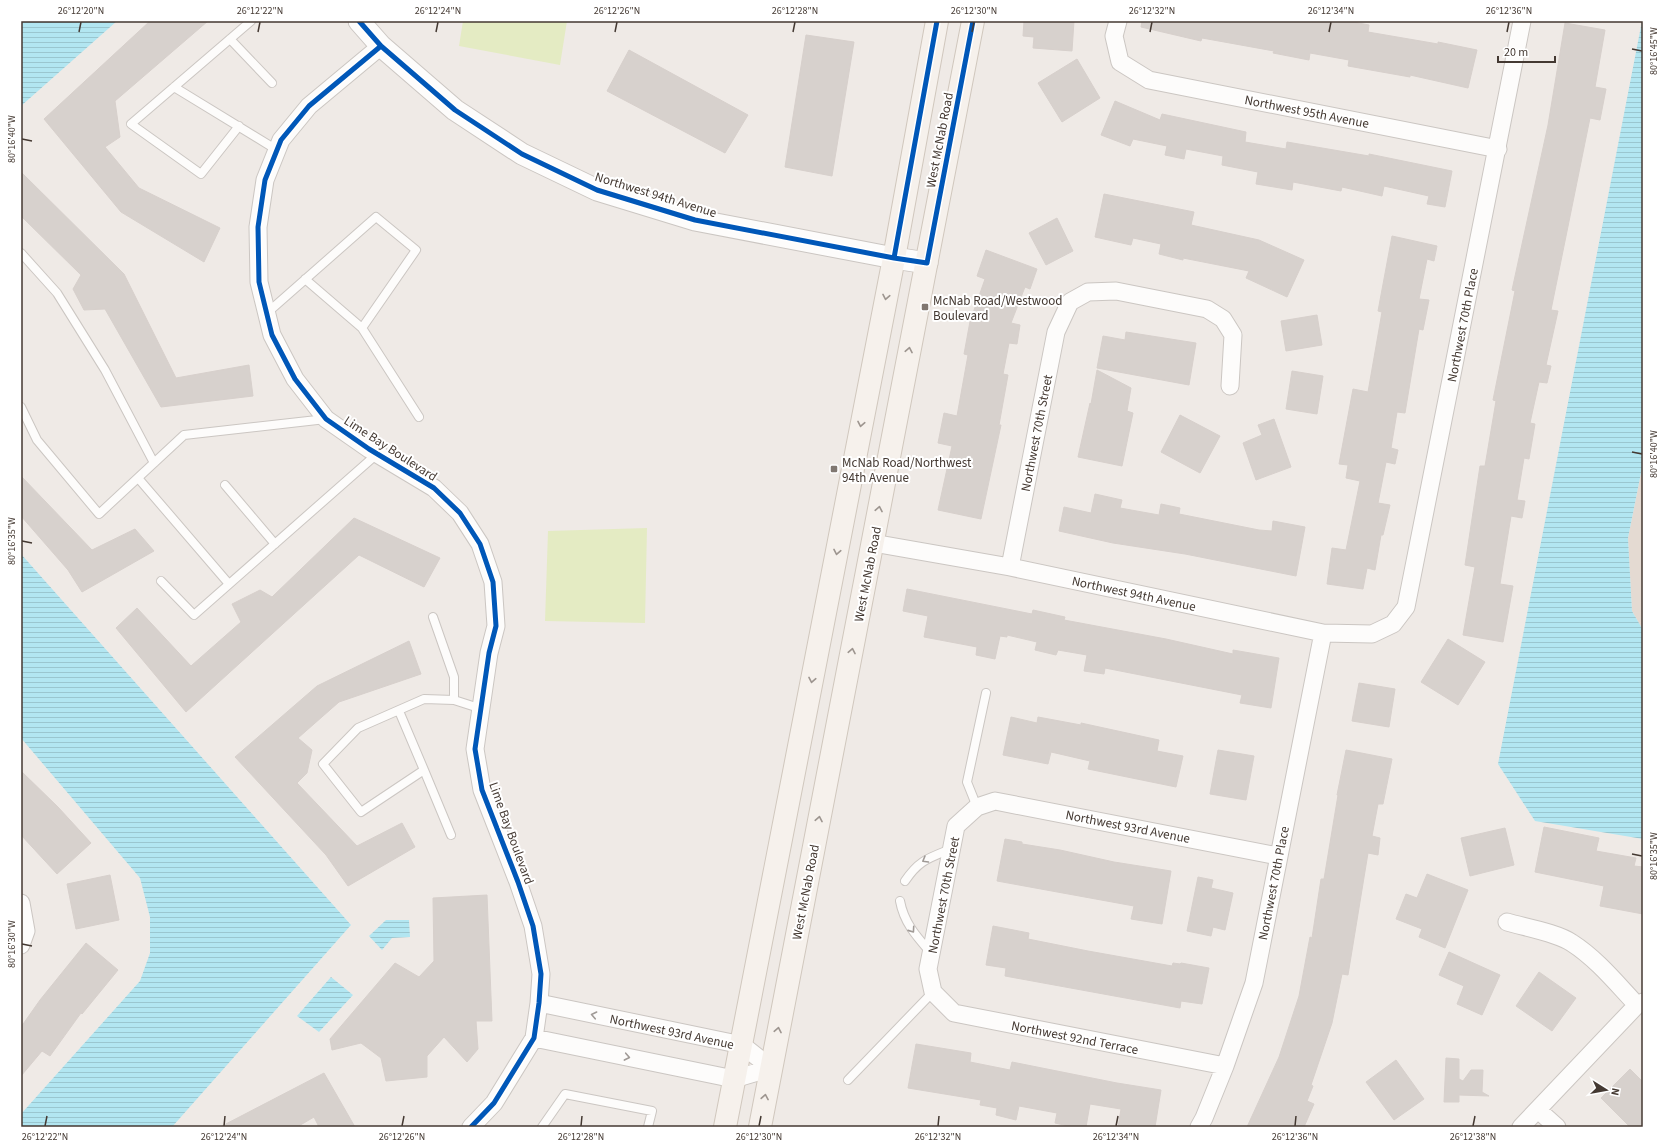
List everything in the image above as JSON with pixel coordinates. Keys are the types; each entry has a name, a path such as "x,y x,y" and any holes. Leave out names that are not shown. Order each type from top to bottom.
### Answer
{"main road":[{"name":"West McNab Road","path":"725,1127 894,258 937,21"},
{"name":"West McNab Road","path":"760,1127 973,21"}],"street":[{"name":"Northwest 94th Avenue","path":"360,21 381,46 455,110 522,154 597,190 695,220 927,263"},
{"name":"Northwest 95th Avenue","path":"1118,21 1114,36 1120,62 1149,80 1498,149"},
{"name":"Northwest 70th Place","path":"1393,624 1406,607 1498,149 1522,21"},
{"name":"Lime Bay Boulevard","path":"381,46 309,106 281,140 265,180 258,227 259,282 272,335 295,379 326,419 377,454 434,488 460,513 480,544 493,582 496,626 490,653 475,749 482,790 518,882 533,926 541,974 534,1038 494,1103 471,1127"},
{"name":"Northwest 70th Street","path":"1010,567 1056,332 1070,302 1088,292 1116,291 1207,309 1223,319 1233,335 1230,386"},
{"name":"Northwest 94th Avenue","path":"873,543 1010,567 1323,633 1372,634 1393,624"},
{"name":"Northwest 70th Place","path":"1199,1127 1225,1066 1254,983 1323,633"},
{"name":"Northwest 93rd Avenue","path":"977,807 995,801 1278,856"},
{"name":"Northwest 70th Street","path":"932,992 928,970 956,826 977,807"},
{"path":"21,903 24,938"},
{"path":"1507,922 1545,932 1571,942 1594,961 1640,1004 1521,1127"},
{"name":"Northwest 92nd Terrace","path":"932,992 954,1013 1225,1066"},
{"name":"Northwest 93rd Avenue","path":"539,1003 742,1045 771,1068"},
{"path":"534,1038 734,1079 771,1068"},
{"path":"1538,1110 1557,1127"}],"lane":[{"path":"239,126 201,174 131,124 251,21"},
{"path":"230,39 272,83"},
{"path":"174,87 277,150"},
{"path":"267,313 376,217 416,250 362,328"},
{"path":"21,253 57,293 105,370 154,463"},
{"path":"305,279 362,328 419,417"},
{"path":"21,407 37,440 99,514 184,435 326,419"},
{"path":"161,581 194,615 377,454"},
{"path":"138,478 229,584"},
{"path":"225,485 275,544"},
{"path":"434,617 454,677 454,700"},
{"path":"977,807 966,782 986,694"},
{"path":"424,770 361,812 323,764 358,728 424,699 454,700 482,709"},
{"path":"399,711 451,835"},
{"path":"905,881 913,869 925,860 952,848"},
{"path":"900,901 907,923 914,934 932,954"},
{"path":"848,1080 932,992"},
{"path":"542,1127 565,1094 652,1111 648,1127"}],"shaded area":[{"path":"1643,463 1643,630 1632,611 1628,538"}],"green space":[{"path":"463,21 567,21 560,65 459,46"},
{"path":"647,528 645,623 545,621 548,531"}],"water":[{"path":"21,21 117,21 21,106"},
{"path":"1642,21 1643,463 1628,538 1632,611 1643,630 1643,839 1535,821 1498,764"},
{"path":"21,554 351,925 172,1127 21,1127 21,1114 140,981 150,953 150,917 140,878 21,738"},
{"path":"386,920 409,920 410,937 392,938 382,950 369,936"},
{"path":"331,977 353,995 319,1032 297,1016"}],"building":[{"path":"150,21 208,21 115,101 120,137 105,147 139,188 220,228 204,262 121,212 44,119"},
{"path":"1024,21 1074,21 1072,51 1033,48 1034,37 1023,36"},
{"path":"1142,21 1348,21 1369,25 1368,32 1438,44 1438,42 1477,50 1468,88 1410,75 1410,77 1348,66 1349,60 1310,53 1309,60 1273,53 1274,51 1202,38 1201,41 1141,27"},
{"path":"1565,23 1605,30 1595,87 1606,89 1600,120 1590,118 1551,310 1558,311 1546,365 1551,366 1547,383 1539,382 1530,423 1535,424 1529,459 1524,458 1517,500 1525,501 1522,518 1511,516 1500,584 1513,586 1503,642 1463,635 1475,567 1465,565 1480,466 1485,466 1496,401 1493,400 1515,291 1512,290 1548,125"},
{"path":"806,35 854,42 832,176 785,167"},
{"path":"629,50 748,115 725,153 607,91"},
{"path":"1077,59 1100,98 1062,122 1038,83"},
{"path":"1115,101 1160,120 1162,114 1246,132 1245,142 1286,149 1287,142 1369,156 1369,154 1452,171 1445,207 1427,204 1429,196 1384,186 1382,196 1342,187 1341,191 1293,182 1292,190 1256,184 1258,172 1222,165 1223,156 1186,149 1184,159 1165,155 1167,146 1133,139 1130,146 1101,135"},
{"path":"21,172 124,274 176,378 249,365 253,396 161,407 105,309 84,310 73,289 81,275 21,216"},
{"path":"1104,194 1194,212 1191,225 1259,240 1304,260 1287,297 1246,278 1249,271 1183,258 1183,260 1159,254 1161,244 1133,238 1131,245 1095,237"},
{"path":"1057,218 1073,251 1046,265 1029,233"},
{"path":"1392,236 1437,246 1434,261 1427,259 1419,299 1429,300 1423,330 1419,329 1405,413 1397,412 1391,448 1398,450 1395,464 1386,462 1378,503 1390,505 1383,535 1381,535 1375,570 1367,568 1363,589 1327,584 1332,548 1346,550 1360,481 1346,478 1348,465 1339,464 1353,389 1368,392 1382,312 1378,311"},
{"path":"986,250 1037,269 1030,289 1025,287 1011,323 1020,325 1017,344 1009,343 1003,374 1008,375 999,425 1001,425 981,519 938,510 952,446 938,443 944,413 957,416 968,355 964,354 971,316 985,279 977,276"},
{"path":"1317,315 1322,345 1286,351 1281,321"},
{"path":"1126,332 1196,343 1189,385 1097,368 1103,336 1125,340"},
{"path":"1097,370 1131,388 1127,411 1133,413 1122,466 1078,457 1090,403 1091,404"},
{"path":"1292,371 1323,376 1317,414 1286,409"},
{"path":"1180,415 1220,436 1200,473 1161,452"},
{"path":"1274,419 1291,467 1256,480 1243,443 1262,435 1258,425"},
{"path":"21,476 92,550 135,529 154,551 82,592 68,570 21,516"},
{"path":"1095,494 1122,500 1120,508 1159,515 1161,504 1180,508 1179,514 1259,530 1272,531 1273,521 1305,527 1296,576 1185,554 1113,543 1059,531 1064,507 1091,513"},
{"path":"354,518 440,558 424,587 359,555 186,712 116,628 137,608 191,666 241,622 232,604 260,590 272,597"},
{"path":"907,589 1032,614 1033,610 1065,617 1064,620 1166,639 1233,654 1233,650 1279,658 1271,708 1240,703 1242,695 1105,668 1104,674 1084,671 1087,655 1058,650 1056,655 1035,650 1037,642 1007,635 1007,637 1000,636 995,659 976,655 977,647 924,637 928,616 903,611"},
{"path":"1448,639 1485,662 1458,705 1421,682"},
{"path":"409,641 421,674 339,702 298,738 312,750 307,773 297,783 357,846 402,823 415,847 348,886 326,855 235,757 317,686"},
{"path":"1359,683 1395,689 1389,727 1352,721"},
{"path":"1011,717 1037,723 1038,717 1081,725 1081,723 1159,740 1157,751 1183,756 1176,787 1088,769 1090,761 1051,752 1048,764 1003,755"},
{"path":"1218,750 1254,756 1246,800 1210,794"},
{"path":"1346,750 1392,759 1383,804 1378,804 1372,836 1380,838 1378,855 1368,853 1348,975 1342,974 1332,1023 1307,1101 1314,1104 1304,1127 1247,1127 1279,1057 1299,996 1310,937 1312,938 1321,879 1324,879 1337,795"},
{"path":"21,771 58,807 91,843 57,874 21,835"},
{"path":"1544,827 1599,838 1596,851 1636,858 1634,866 1643,867 1643,914 1600,906 1604,886 1535,872"},
{"path":"1505,828 1514,865 1470,876 1461,838"},
{"path":"1005,839 1022,842 1022,844 1060,850 1114,862 1171,871 1162,924 1131,919 1134,906 997,881"},
{"path":"1427,874 1468,890 1445,948 1419,937 1422,929 1396,919 1406,894 1417,898"},
{"path":"110,875 119,920 76,929 67,884"},
{"path":"1198,877 1213,880 1211,888 1233,893 1225,930 1213,927 1211,936 1187,931"},
{"path":"487,895 492,1021 476,1021 478,1049 467,1062 444,1037 427,1056 427,1077 386,1081 381,1058 361,1043 332,1050 330,1039 395,963 419,977 434,961 433,898"},
{"path":"993,926 1029,933 1028,939 1088,951 1172,966 1173,963 1181,963 1209,968 1202,1004 1181,1001 1180,1008 1005,976 1006,968 986,965"},
{"path":"86,943 118,970 82,1014 81,1013 50,1056 42,1051 21,1076 21,1027 40,1000"},
{"path":"1449,952 1500,975 1482,1015 1457,1004 1464,986 1439,975"},
{"path":"1539,972 1576,998 1552,1031 1516,1006"},
{"path":"916,1044 971,1053 970,1062 1010,1070 1012,1062 1117,1083 1161,1090 1155,1127 1118,1127 1121,1109 1090,1104 1086,1127 1073,1127 1055,1123 1057,1113 1019,1106 1016,1120 996,1115 997,1108 980,1105 981,1100 908,1088"},
{"path":"1446,1058 1459,1059 1459,1079 1463,1081 1471,1070 1483,1070 1482,1092 1489,1096 1459,1095 1459,1102 1444,1102"},
{"path":"1396,1060 1424,1099 1394,1120 1366,1082"},
{"path":"1630,1069 1643,1082 1643,1127 1630,1127 1601,1098"},
{"path":"324,1073 355,1127 319,1127 314,1117 297,1127 220,1127"}],"cycle path":[{"path":"359,21 381,46 455,110 522,154 597,190 695,220 927,263 973,21"},
{"path":"894,258 937,21"},
{"path":"381,46 309,106 281,140 265,180 258,227 259,282 272,335 295,379 326,419 369,449 434,488 460,513 480,544 493,582 496,626 489,653 475,749 482,790 518,882 533,926 541,974 534,1038 494,1103 471,1127"}],"place":[{"name":"McNab Road/Westwood Boulevard","path":"925,307"},
{"name":"McNab Road/Northwest 94th Avenue","path":"834,469"}]}
